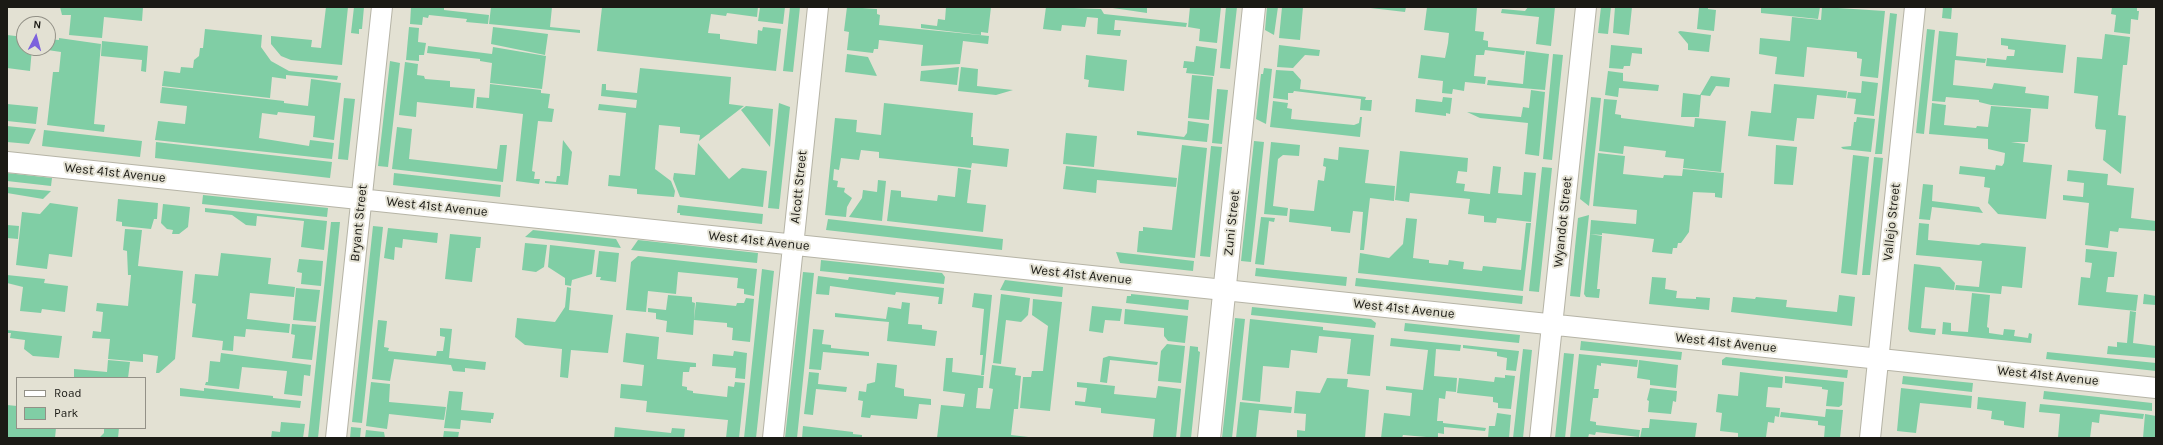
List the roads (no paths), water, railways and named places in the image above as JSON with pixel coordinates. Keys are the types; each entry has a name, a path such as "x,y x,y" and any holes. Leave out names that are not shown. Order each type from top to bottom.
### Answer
{"street":[{"name":"Bryant Street","path":"336,438 382,7"},
{"name":"Alcott Street","path":"773,438 818,7"},
{"name":"Zuni Street","path":"1210,438 1254,7"},
{"name":"Wyandot Street","path":"1540,438 1586,7"},
{"name":"Vallejo Street","path":"1870,438 1915,7"},
{"name":"West 41st Avenue","path":"7,162 2156,388"}]}
